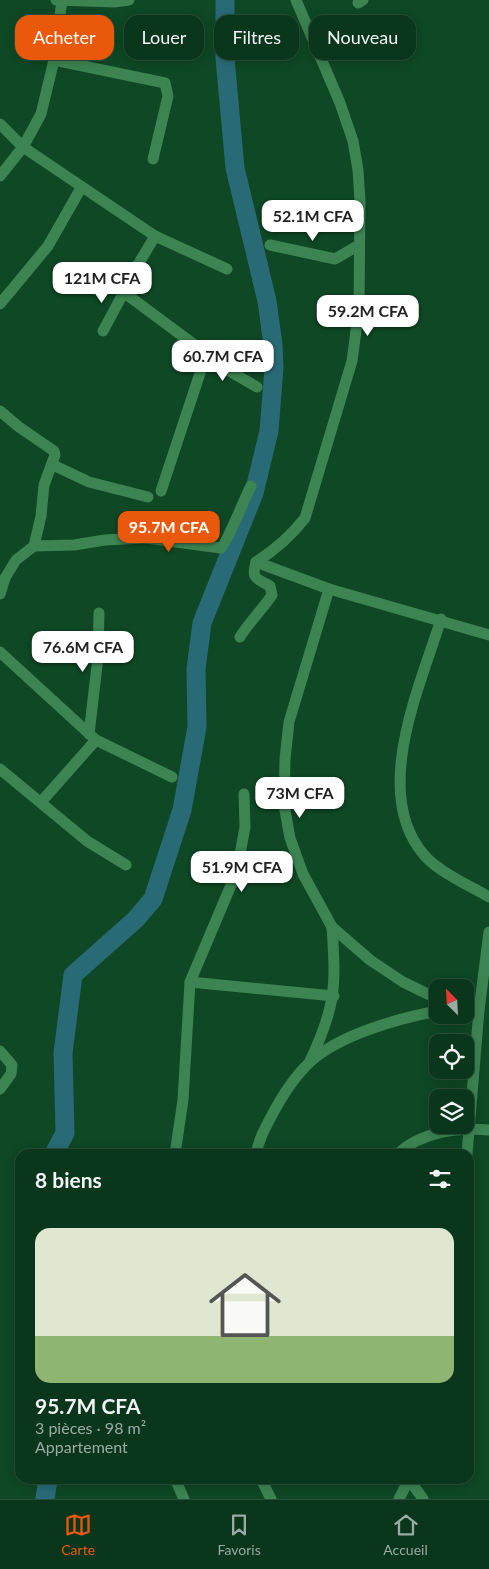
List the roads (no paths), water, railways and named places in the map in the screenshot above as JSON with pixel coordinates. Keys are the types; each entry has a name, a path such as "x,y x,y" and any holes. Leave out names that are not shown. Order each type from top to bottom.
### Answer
{"street":[{"path":"59,15 60,1 114,2 129,0"},
{"path":"240,637 250,620 262,609 272,595 270,586 254,577 253,573 256,562 274,550 295,531 305,518 352,361 359,308 358,170 353,140 340,103 296,0"},
{"path":"0,176 23,147 41,114 54,60 166,83 168,96 152,159"},
{"path":"0,124 23,147 155,236 227,269"},
{"path":"0,304 48,246 82,188"},
{"path":"103,331 155,236"},
{"path":"270,245 335,258 359,246"},
{"path":"125,290 126,294 207,352 231,372 257,387"},
{"path":"161,491 207,352"},
{"path":"0,411 19,427 54,451 53,465 44,485 41,516 34,546"},
{"path":"53,465 89,482 148,497"},
{"path":"0,594 5,578 16,560 34,546 146,538 221,548 226,542 233,521 251,486"},
{"path":"256,562 329,589 489,635"},
{"path":"329,589 289,722 285,760 284,805 290,838 303,874 332,927 370,960 403,982 429,995"},
{"path":"41,802 92,737 99,613"},
{"path":"441,620 402,744 400,772 402,808 410,835 426,857 489,897"},
{"path":"0,652 92,737 172,777"},
{"path":"0,769 87,841 126,865"},
{"path":"176,1149 183,1100 190,982 237,871 245,827 244,794"},
{"path":"257,1149 259,1140 283,1094 310,1061 324,1031 334,996 336,976 332,927"},
{"path":"472,1089 489,932"},
{"path":"190,982 334,996"},
{"path":"474,1010 479,1010"},
{"path":"310,1061 344,1040 408,1017 429,1013"},
{"path":"0,1051 12,1065 11,1074 0,1089"},
{"path":"474,1129 489,1130"},
{"path":"407,1149 430,1136 440,1134"},
{"path":"467,1149 468,1134"},
{"path":"177,1484 184,1499"},
{"path":"264,1484 271,1499"},
{"path":"399,1499 406,1484"},
{"path":"412,1484 423,1499"}],"waterway":[{"path":"57,1149 65,1133 63,1053 73,975 135,920 153,899 182,810 197,727 196,669 202,623 254,493 269,431 274,368 273,345 267,301 235,168 225,58 225,0"},
{"path":"45,1499 47,1484"}]}
